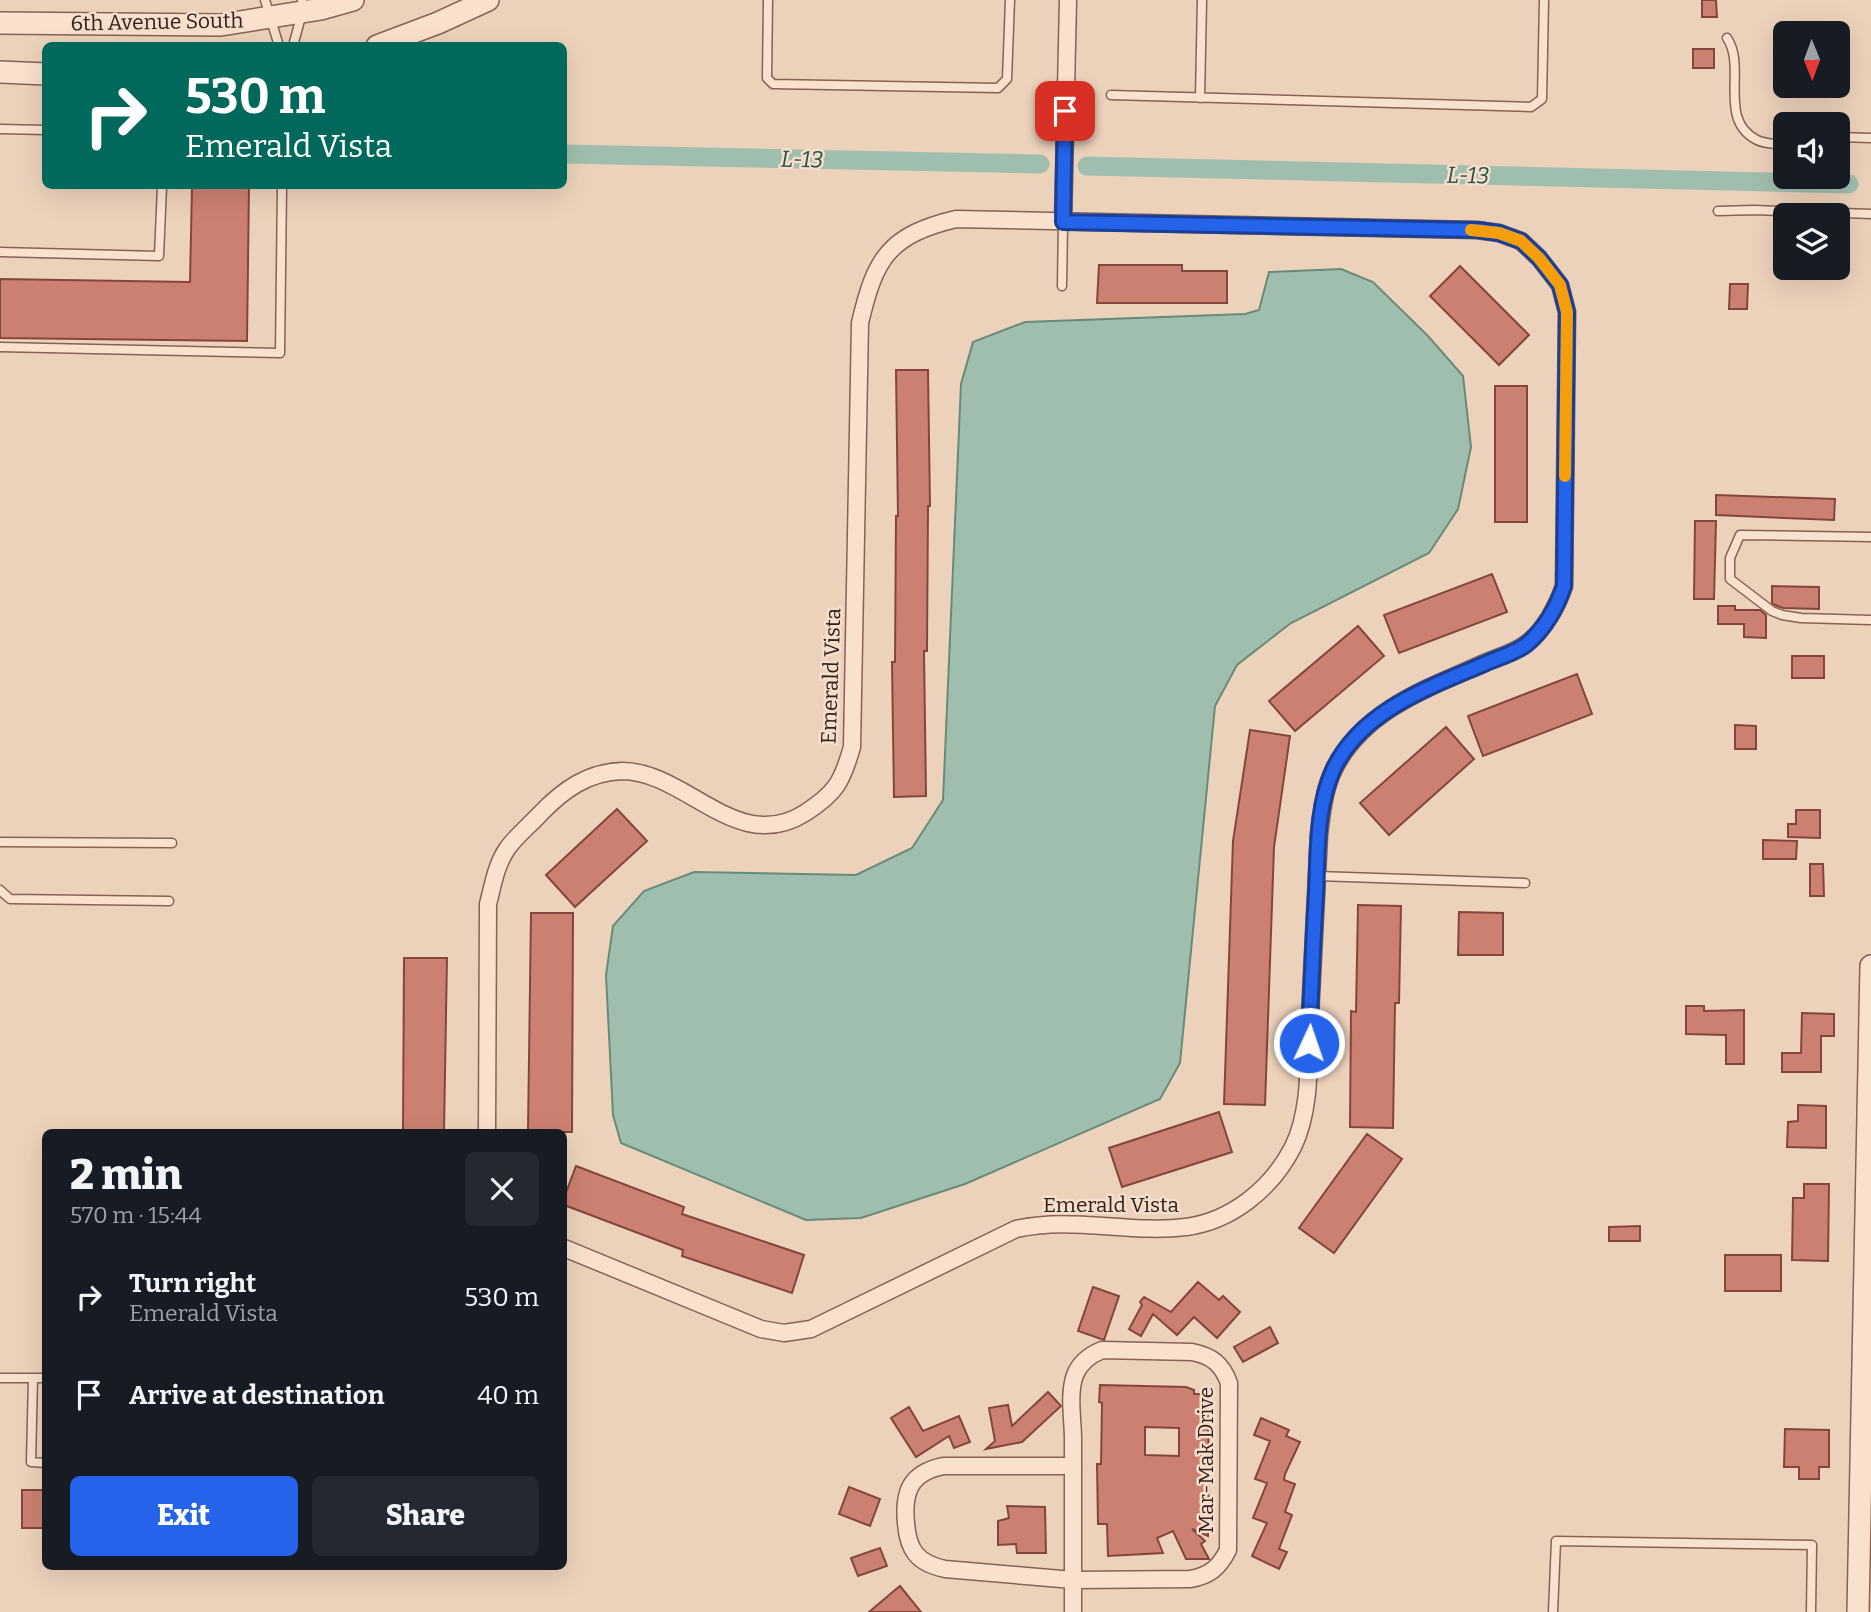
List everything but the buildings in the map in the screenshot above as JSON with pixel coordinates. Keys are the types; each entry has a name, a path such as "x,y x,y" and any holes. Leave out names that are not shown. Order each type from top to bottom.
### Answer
{"street":[{"name":"6th Avenue South","path":"0,23 220,25 267,9 353,0"},
{"path":"387,42 488,0"},
{"path":"1063,222 1068,0"},
{"path":"0,72 42,74"},
{"name":"Emerald Vista","path":"487,1129 488,904 496,871 507,849 554,799 597,774 624,771 652,776 739,821 765,825 795,819 826,800 843,777 852,747 860,323 868,289 884,256 905,237 927,226 957,219 1478,230 1499,233 1521,241 1539,258 1560,285 1567,312 1564,586 1547,621 1526,645 1403,699 1354,739 1335,767 1324,795 1319,835 1306,1099 1293,1146 1277,1172 1255,1196 1223,1216 1188,1227 1147,1228 1053,1223 1016,1229 811,1329 784,1333 761,1329 567,1249"},
{"path":"1858,1612 1865,1545 1866,1497 1871,965"},
{"name":"Mar-Mak Drive","path":"1102,1350 1192,1352 1216,1361 1224,1371 1229,1383 1228,1550 1213,1571 1190,1579 1073,1580 932,1566 921,1560 912,1550 907,1539 906,1496 919,1475 930,1469 943,1466 1073,1465 1075,1376 1081,1364 1090,1356 1102,1350"},
{"path":"1073,1465 1073,1612"}],"lane":[{"path":"768,0 767,78 773,84 998,88 1007,79 1010,0"},
{"path":"1200,98 1202,0"},
{"path":"1111,95 1531,107 1542,99 1544,0"},
{"path":"294,42 302,6"},
{"path":"267,9 278,42"},
{"path":"1727,38 1734,48 1738,120 1758,141 1773,143"},
{"path":"0,129 42,130"},
{"path":"1850,137 1871,138"},
{"path":"0,252 159,256 162,189"},
{"path":"0,347 280,353 282,189"},
{"path":"1718,211 1871,214"},
{"path":"1062,286 1063,222"},
{"path":"1871,537 1740,535 1730,558 1730,579 1772,611 1801,618 1871,620"},
{"path":"0,842 172,843"},
{"path":"1317,876 1525,883"},
{"path":"0,890 10,898 169,901"},
{"path":"0,1378 42,1378"},
{"path":"33,1378 31,1462 42,1463"},
{"path":"1553,1612 1556,1541 1812,1545 1811,1612"}],"shaded area":[{"path":"1341,269 1373,282 1428,336 1463,376 1471,447 1458,509 1429,553 1291,623 1237,665 1215,706 1180,1063 1160,1099 965,1184 861,1218 806,1220 621,1143 613,1115 606,975 613,926 644,891 694,872 856,875 912,848 943,800 961,384 973,342 1025,322 1245,314 1259,310 1269,272"}],"waterway":[{"name":"L-13","path":"567,154 1040,164"},
{"name":"L-13","path":"1087,166 1773,182"}],"slow traffic":[{"path":"1471,230 1499,233 1521,241 1539,258 1560,285 1567,312 1565,476"}],"route":[{"path":"1065,111 1063,222 1478,230 1499,233 1521,241 1539,258 1560,285 1567,312 1564,586 1547,621 1526,645 1403,699 1354,739 1335,767 1324,795 1319,835 1309,1043"}]}
